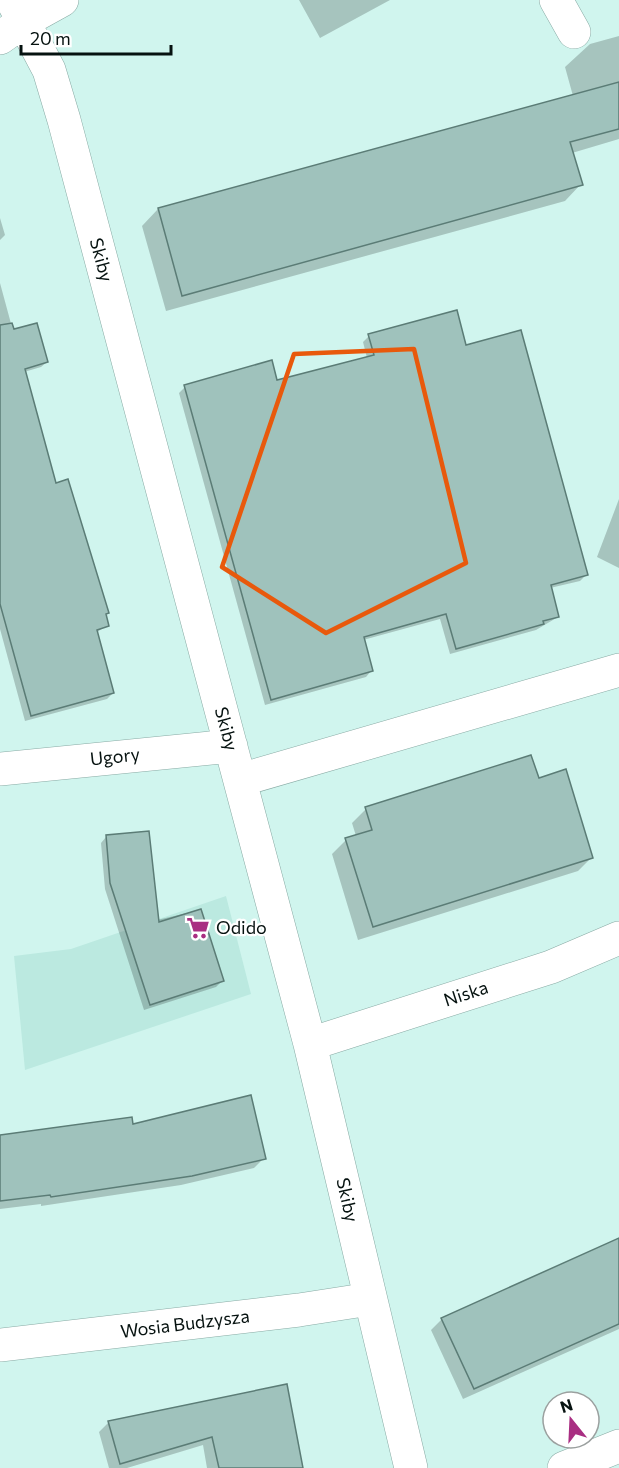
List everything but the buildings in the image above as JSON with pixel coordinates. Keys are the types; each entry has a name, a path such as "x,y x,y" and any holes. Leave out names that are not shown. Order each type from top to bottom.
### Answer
{"street":[{"path":"12,20 62,0"},
{"path":"556,0 574,33"},
{"name":"Skiby","path":"12,20 49,70 64,120 310,1044 411,1468"},
{"path":"240,780 619,670"},
{"name":"Ugory","path":"0,769 231,746"},
{"name":"Niska","path":"310,1044 551,967 619,938"},
{"name":"Wosia Budzysza","path":"0,1345 298,1310 370,1299"},
{"path":"564,1468 619,1446"}],"highlighted area":[{"path":"414,349 466,563 326,633 222,567 294,354"}],"shaded area":[{"path":"226,896 251,994 25,1070 14,956 71,949"}],"place":[{"name":"Odido","path":"198,928"}]}
